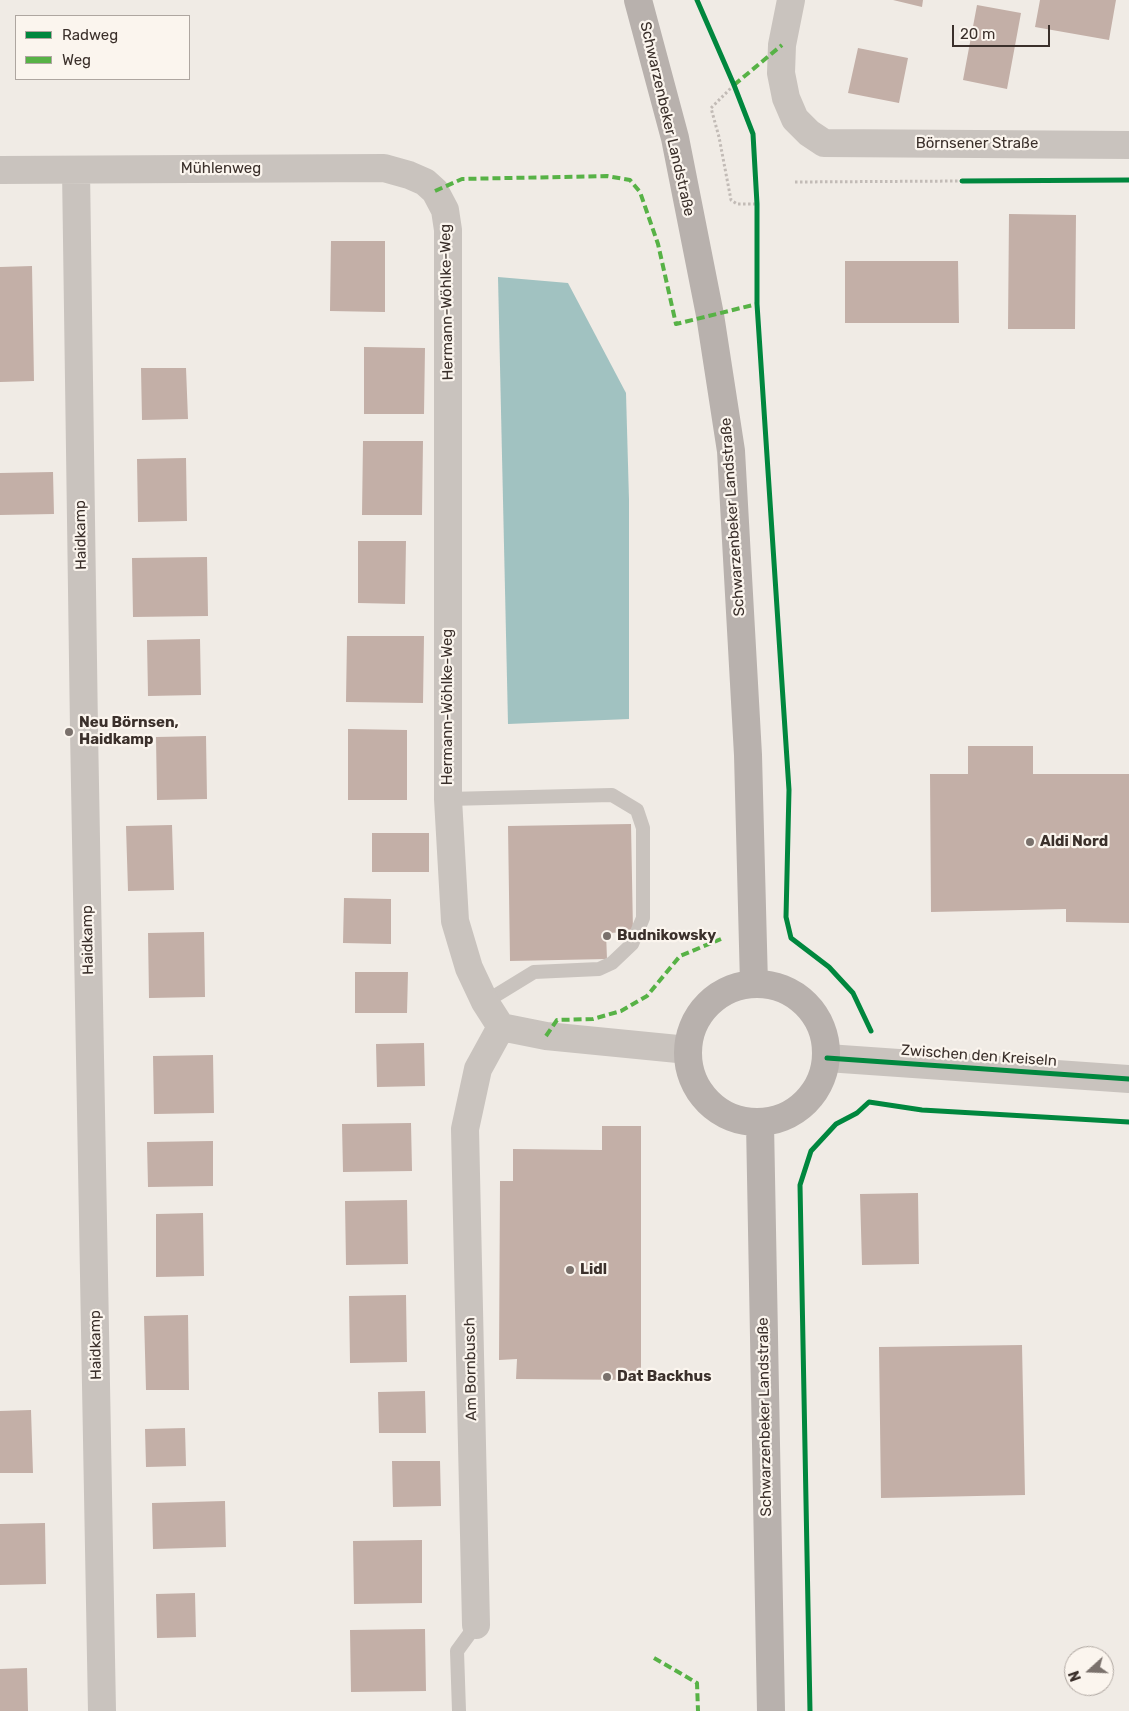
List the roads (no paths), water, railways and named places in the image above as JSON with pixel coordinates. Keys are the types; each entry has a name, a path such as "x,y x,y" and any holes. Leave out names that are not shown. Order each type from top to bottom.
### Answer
{"main road":[{"name":"Schwarzenbeker Landstraße","path":"638,0 675,138 710,315 731,451 748,755 754,984"},
{"path":"754,984 777,986 798,997 814,1014 824,1035 826,1058 822,1078 812,1096 798,1110 780,1119 760,1123 737,1120 716,1110 697,1086 691,1072 688,1050 692,1030 702,1012 716,997 734,988 754,984"},
{"name":"Schwarzenbeker Landstraße","path":"760,1123 771,1711"}],"street":[{"name":"Börnsener Straße","path":"791,0 782,44 781,73 786,98 795,119 809,134 824,143 1129,145"},
{"name":"Mühlenweg","path":"0,170 384,168 409,174 425,182 435,191"},
{"name":"Haidkamp","path":"76,170 102,1711"},
{"name":"Hermann-Wöhlke-Weg","path":"435,191 445,210 448,230 448,799 455,921 469,968 485,1002 501,1027"},
{"path":"501,1027 546,1036 688,1050"},
{"name":"Am Bornbusch","path":"476,1625 465,1129 478,1069 501,1027"},
{"name":"Zwischen den Kreiseln","path":"826,1058 1129,1079"}],"lane":[{"path":"448,799 612,795 638,810 643,828 643,918 632,944 612,963 598,969 534,972 485,1002"},
{"name":"Am Bornbusch","path":"458,1711 457,1651 476,1625"}],"water":[{"path":"498,277 568,283 626,393 629,500 629,719 508,724"}],"place":[{"name":"Neu Börnsen, Haidkamp","path":"69,732"},
{"name":"Aldi Nord","path":"1030,842"},
{"name":"Budnikowsky","path":"607,936"},
{"name":"Lidl","path":"570,1270"},
{"name":"Dat Backhus","path":"607,1377"}]}
